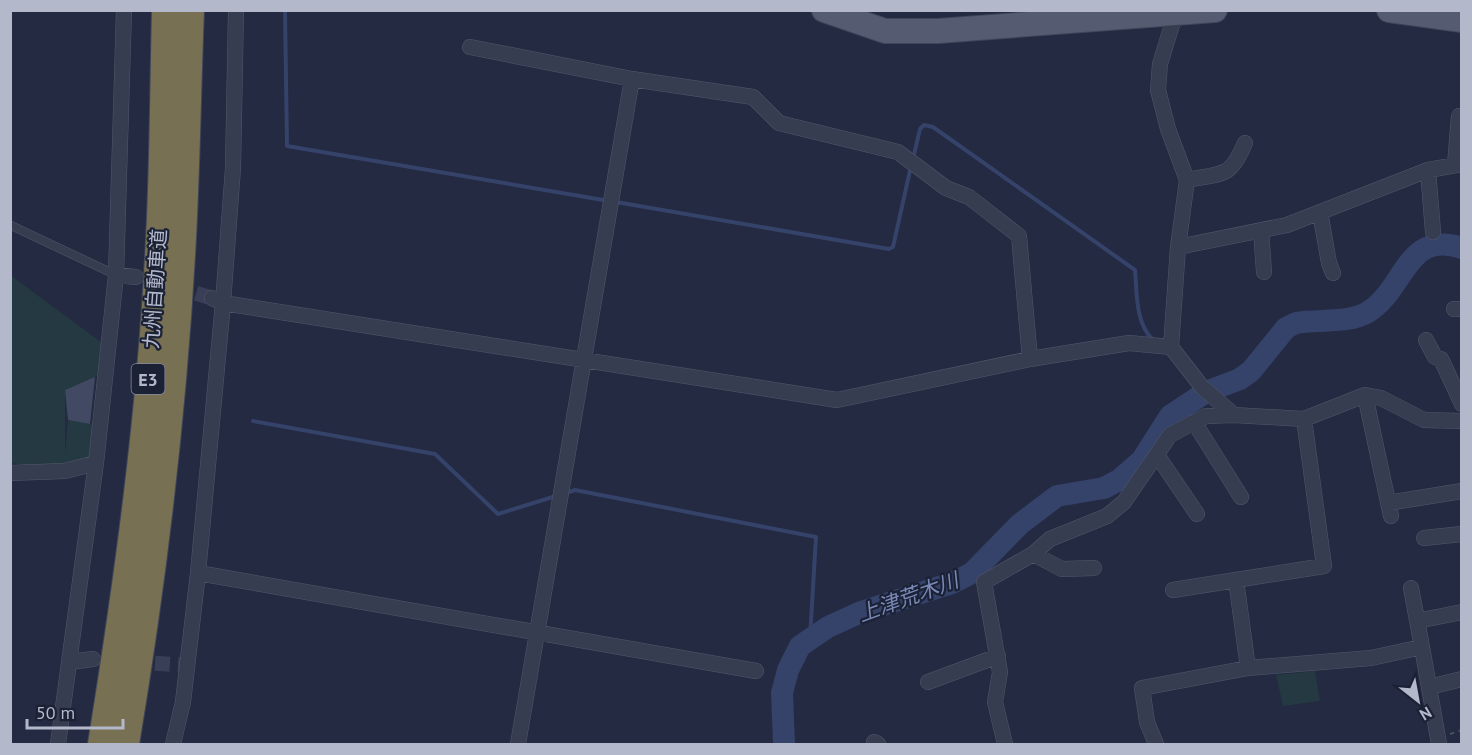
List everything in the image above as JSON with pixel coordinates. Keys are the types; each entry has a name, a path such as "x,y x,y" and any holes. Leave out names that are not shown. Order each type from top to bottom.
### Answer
{"highway":[{"name":"九州自動車道","path":"102,744 130,561 145,426 160,239 166,10"},
{"name":"九州自動車道","path":"125,744 153,563 168,427 182,238 190,10"}],"main road":[{"path":"824,10 859,16 885,31 938,32 1011,18 1126,13 1175,15 1215,10"},
{"path":"1389,10 1461,20"}],"street":[{"path":"58,744 96,463 116,275 124,10"},
{"path":"173,744 183,702 198,573 218,300 233,168 236,10"},
{"path":"1175,15 1160,64 1158,90 1168,129 1187,180 1178,247 1170,347 1202,387 1234,415"},
{"path":"470,47 632,80 753,97 779,123 898,152 946,188 969,197 1019,236 1030,359"},
{"path":"518,744 632,80"},
{"path":"1178,247 1287,225 1428,170 1458,164 1459,116"},
{"path":"1187,180 1227,173 1237,162 1245,143"},
{"path":"1428,170 1433,232"},
{"path":"1320,212 1329,263 1333,273"},
{"path":"1261,230 1264,272"},
{"path":"116,275 136,277"},
{"path":"218,300 837,400 1030,359 1129,343 1170,347"},
{"path":"1426,340 1435,357 1441,359 1461,404"},
{"path":"1365,395 1390,509 1461,491"},
{"path":"1005,744 995,702 1000,672 984,582 1033,554 1050,539 1107,516 1124,502 1170,435 1206,416 1234,415 1304,419 1365,395 1381,398 1424,420 1461,421"},
{"path":"1173,590 1324,566 1304,419"},
{"path":"1194,422 1242,497"},
{"path":"1157,455 1197,514"},
{"path":"10,473 64,471 96,463"},
{"path":"1424,538 1461,534"},
{"path":"1033,554 1062,569 1094,568"},
{"path":"198,573 538,635 756,671"},
{"path":"1236,579 1248,668"},
{"path":"1411,588 1439,744"},
{"path":"1417,621 1461,612"},
{"path":"1156,744 1147,722 1142,688 1248,668 1371,658 1422,647"},
{"path":"928,682 998,656"},
{"path":"70,662 93,659"},
{"path":"1429,687 1461,679"}],"lane":[{"path":"10,225 116,275"}],"shaded area":[{"path":"10,275 101,342 103,363 101,370 92,379 65,390 65,455 68,420 93,424 96,463 65,471 11,463"},
{"path":"1315,671 1320,701 1283,706 1276,675"}],"building":[{"path":"95,377 90,424 68,420 65,390"}],"waterway":[{"path":"285,10 287,146 609,201"},
{"path":"913,159 920,129 924,125 933,127 1135,270 1140,316 1147,333 1153,340"},
{"path":"616,202 889,249 893,247 911,166"},
{"name":"上津荒木川","path":"784,744 782,693 788,670 800,646 828,627 861,612 952,583 972,573 1020,524 1057,496 1104,488 1119,480 1142,460 1170,416 1206,392 1240,379 1251,371 1286,328 1296,323 1342,320 1360,316 1380,302 1417,254 1429,247 1443,244 1462,248"},
{"path":"253,421 435,454 498,514 556,496"},
{"path":"566,493 575,490 816,537 810,638"}],"tunnel":[{"path":"174,287 212,298"},
{"path":"132,662 185,665"}]}
